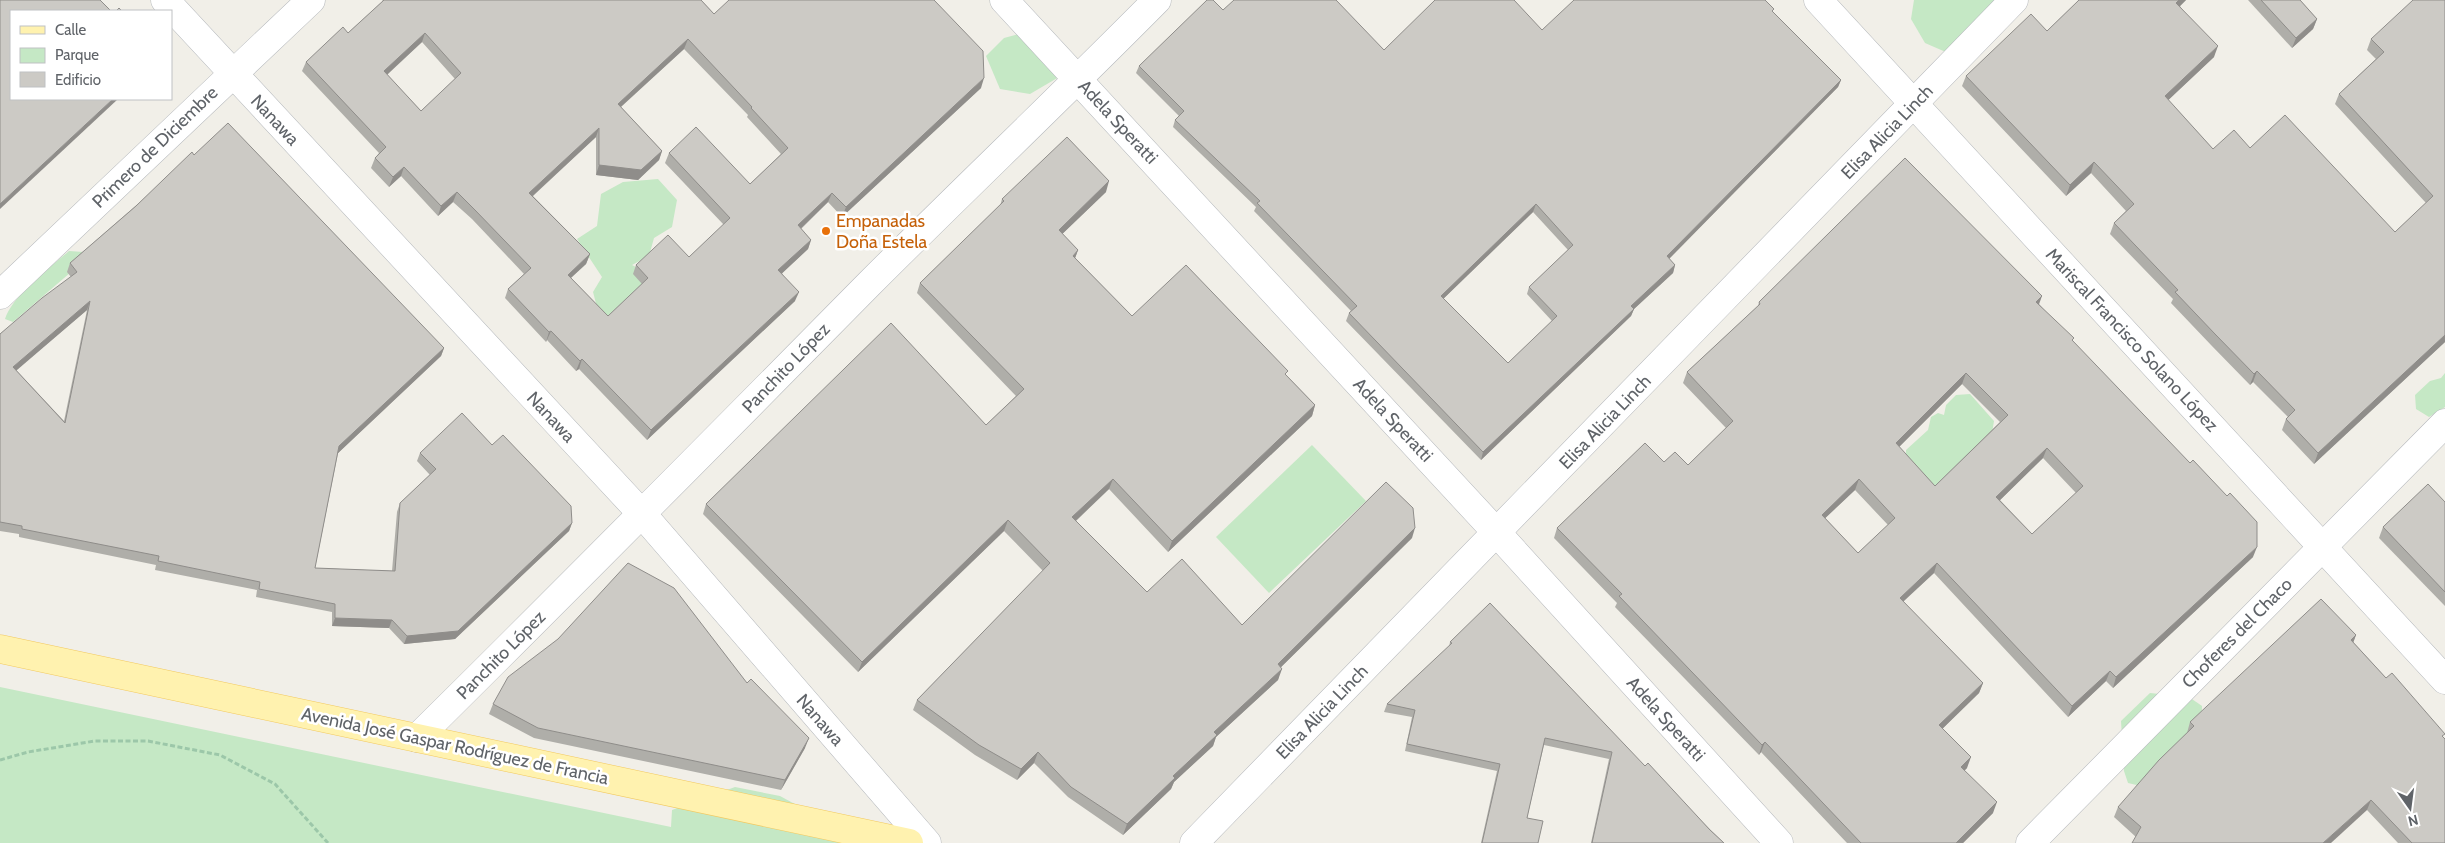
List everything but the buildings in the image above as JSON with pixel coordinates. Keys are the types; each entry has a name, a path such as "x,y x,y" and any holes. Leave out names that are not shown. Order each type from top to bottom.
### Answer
{"main road":[{"name":"Avenida José Gaspar Rodríguez de Francia","path":"0,649 909,843"}],"street":[{"name":"Nanawa","path":"165,0 643,515 927,843"},
{"name":"Primero de Diciembre","path":"0,295 311,0"},
{"name":"Adela Speratti","path":"1004,0 1497,533 1779,843"},
{"name":"Panchito López","path":"417,738 643,515 871,282 1079,79 1156,0"},
{"name":"Mariscal Francisco Solano López","path":"1818,0 2445,680"},
{"name":"Elisa Alicia Linch","path":"1194,843 1914,105 2014,0"},
{"name":"Choferes del Chaco","path":"2030,843 2445,423"}],"path":[{"path":"0,760 28,752 95,741 148,741 220,755 275,784 328,843"}],"green space":[{"path":"1914,0 2000,0 1948,53 1925,43 1911,19"},
{"path":"1026,32 1059,77 1030,94 1000,89 986,56 1004,38"},
{"path":"658,179 677,200 672,227 654,238 649,256 632,265 658,278 610,319 599,315 593,292 602,277 577,239 597,226 601,194 623,182"},
{"path":"69,251 84,252 78,266 13,322 5,319 15,301 23,292 42,273"},
{"path":"2445,373 2445,407 2429,417 2416,409 2415,395 2430,381 2441,378"},
{"path":"1970,394 1994,421 1992,433 1937,487 1906,462 1906,450 1928,430 1931,417 1938,413 1944,415 1946,405 1956,395"},
{"path":"1312,445 1366,501 1269,593 1216,537"},
{"path":"0,687 671,827 672,810 735,787 780,796 841,829 887,843 0,843"},
{"path":"2150,693 2189,697 2202,706 2201,755 2145,787 2128,783 2124,771 2121,721"}],"place":[{"name":"Empanadas Doña Estela","path":"826,231"}]}
